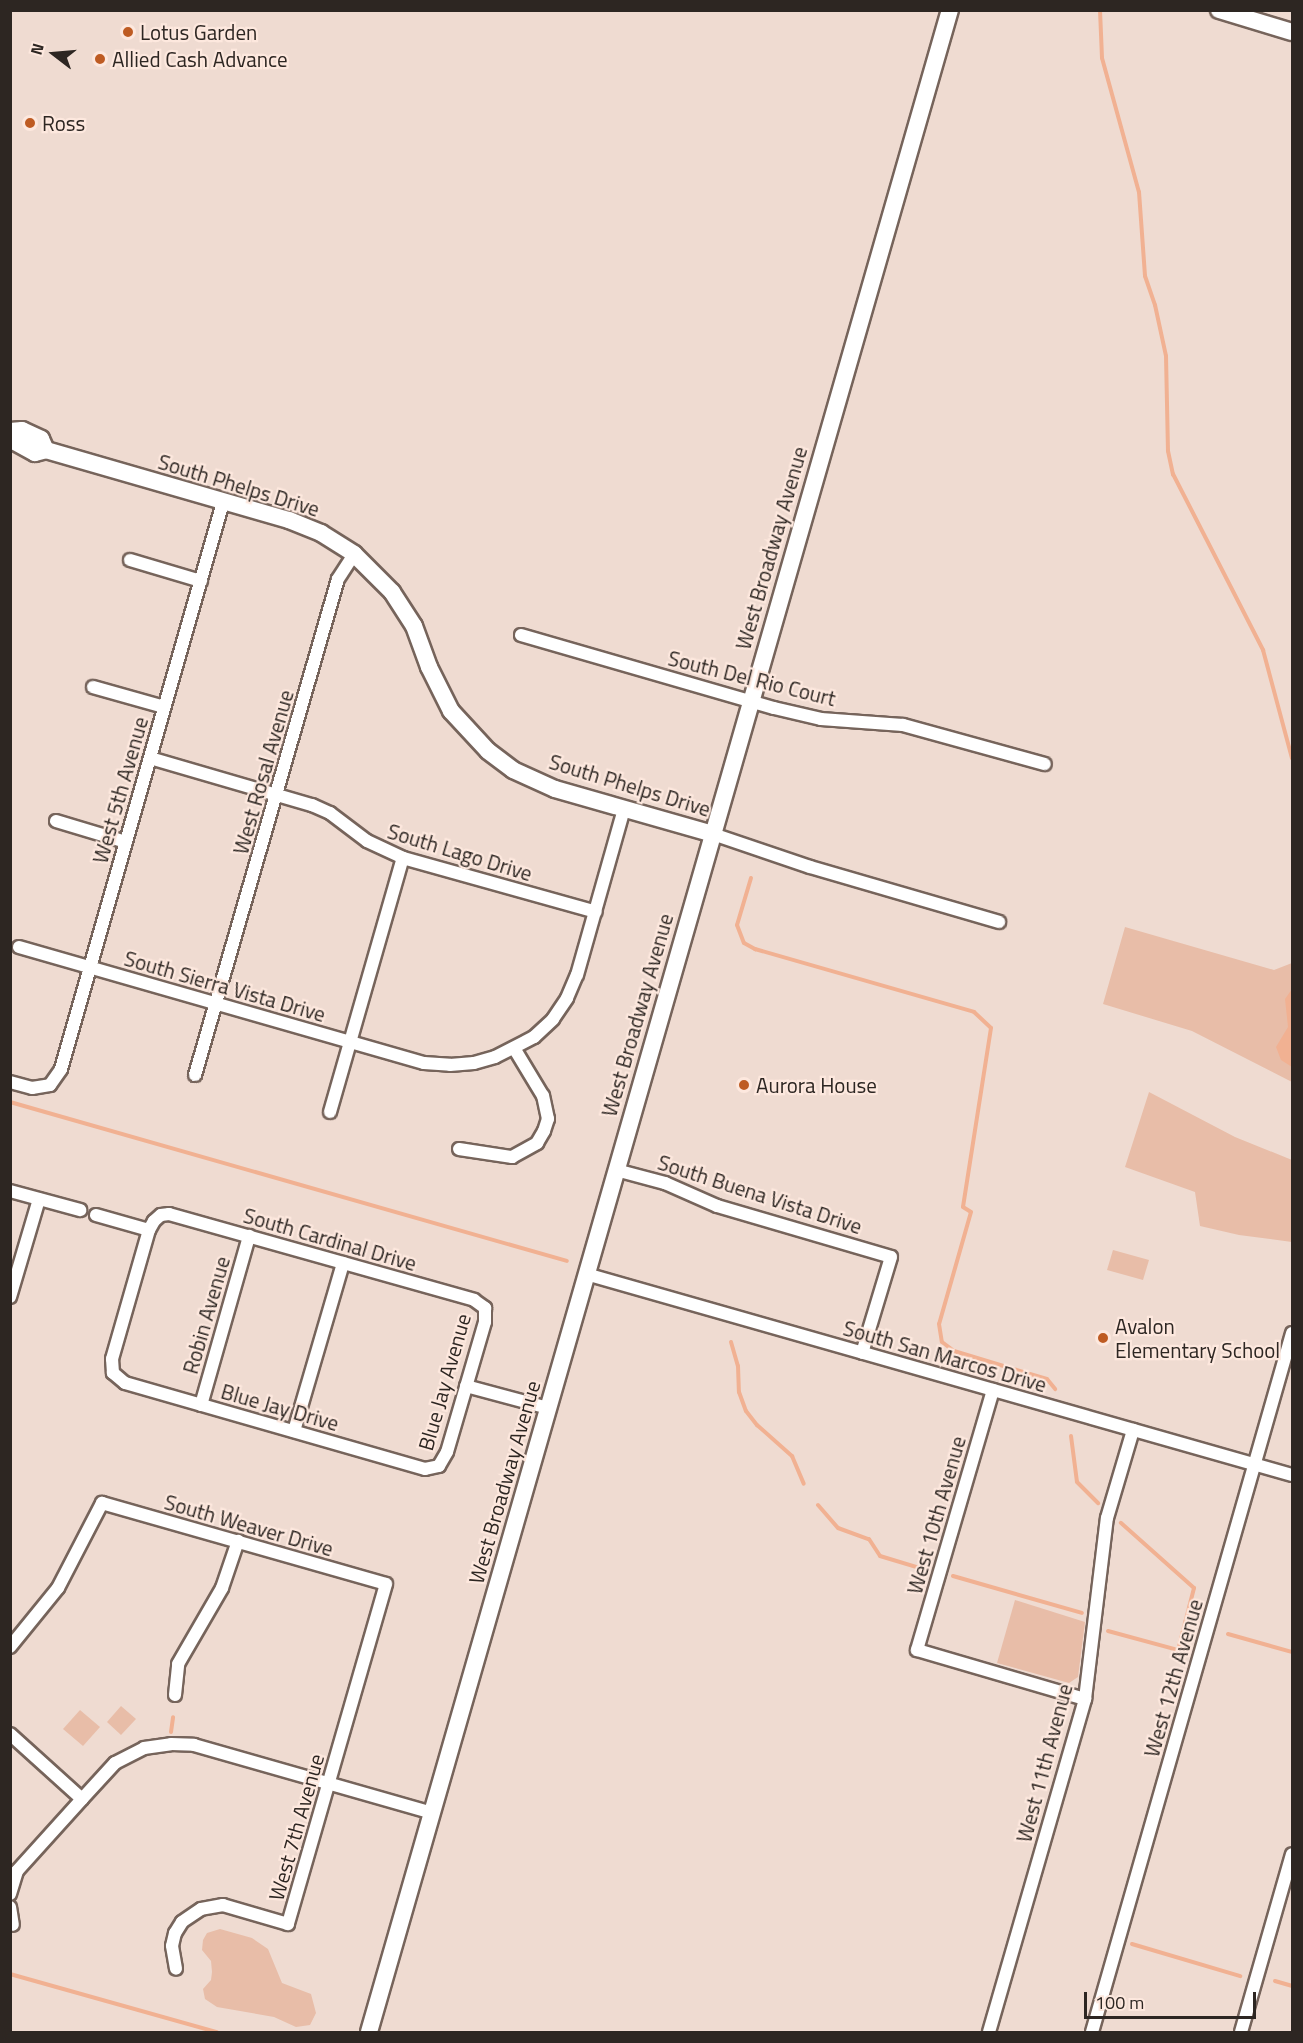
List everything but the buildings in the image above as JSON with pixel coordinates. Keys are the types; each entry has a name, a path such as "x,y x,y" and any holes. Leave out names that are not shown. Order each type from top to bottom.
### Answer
{"main road":[{"name":"West Broadway Avenue","path":"369,2032 950,10"},
{"path":"1219,10 1293,32"},
{"name":"South Phelps Drive","path":"10,430 22,430 41,439 46,450"},
{"name":"South Phelps Drive","path":"10,436 13,441 35,453 46,450 289,520 321,533 354,554 392,592 414,626 442,696 477,742 513,770 541,783 713,834"}],"street":[{"name":"West 5th Avenue","path":"10,1082 32,1088 50,1085 61,1070 223,502"},
{"name":"West Rosal Avenue","path":"195,1075 339,579 354,554"},
{"path":"130,560 201,581"},
{"name":"South Del Rio Court","path":"521,635 821,719 903,724 1045,764"},
{"path":"93,687 164,707"},
{"name":"South Lago Drive","path":"150,758 277,794 330,813 367,842 403,858 596,912"},
{"name":"South Sierra Vista Drive","path":"19,947 424,1063 450,1065 474,1063 514,1048 534,1036 553,1019 567,998 596,912 624,809"},
{"path":"56,820 126,842"},
{"name":"South Phelps Drive","path":"713,834 810,867 999,922"},
{"path":"330,1112 403,858"},
{"path":"459,1149 512,1157 537,1143 544,1131 548,1119 543,1096 514,1048"},
{"name":"South Buena Vista Drive","path":"616,1170 665,1183 717,1206 891,1257 862,1353"},
{"path":"10,1191 80,1210"},
{"path":"10,1297 39,1199"},
{"path":"96,1215 149,1230"},
{"name":"South Cardinal Drive","path":"149,1230 161,1215 176,1216 474,1300 485,1308"},
{"name":"Blue Jay Drive","path":"149,1230 112,1359 113,1373 125,1383 425,1469 439,1466"},
{"name":"Robin Avenue","path":"201,1405 249,1236"},
{"path":"294,1431 343,1263"},
{"name":"South San Marcos Drive","path":"586,1274 1293,1475"},
{"name":"Blue Jay Avenue","path":"439,1466 447,1452 485,1322 485,1308"},
{"name":"West 12th Avenue","path":"1092,2032 1293,1334"},
{"path":"466,1386 548,1408"},
{"name":"West 10th Avenue","path":"993,1390 917,1650 1085,1699"},
{"name":"West 11th Avenue","path":"989,2032 1085,1699 1107,1518 1133,1430"},
{"name":"South Weaver Drive","path":"10,1647 58,1588 102,1503 386,1584"},
{"path":"175,1695 178,1664 222,1588 238,1541"},
{"name":"West 7th Avenue","path":"176,1969 172,1946 175,1933 182,1922 201,1909 223,1905 288,1924 386,1584"},
{"path":"10,1734 82,1799"},
{"path":"10,1894 17,1870 115,1763 144,1748 171,1744 194,1745 433,1813"},
{"path":"1241,2032 1293,1854"},
{"path":"10,1907 13,1925"}],"shaded area":[{"path":"1125,927 1274,970 1292,963 1292,1082 1192,1031 1103,1004"},
{"path":"1292,989 1292,1067 1281,1060 1276,1047 1288,1027 1285,999"},
{"path":"1149,1092 1235,1137 1292,1160 1292,1242 1239,1235 1200,1226 1195,1192 1125,1167"},
{"path":"1113,1250 1149,1260 1143,1280 1107,1270"},
{"path":"1015,1600 1085,1622 1078,1677 1069,1683 997,1663"},
{"path":"121,1706 136,1719 121,1735 107,1722"},
{"path":"80,1710 100,1727 83,1746 63,1729"},
{"path":"220,1929 252,1938 268,1949 282,1983 311,1994 316,2013 310,2025 296,2027 274,2017 217,2007 205,1999 203,1989 211,1980 212,1972 211,1961 202,1950 203,1940 207,1933"}],"waterway":[{"path":"1100,10 1102,58 1139,192 1145,276 1155,305 1166,356 1168,451 1173,474 1263,650 1292,758"},
{"path":"751,878 737,925 744,943 755,949 974,1012 991,1028 963,1207 971,1212 939,1324 942,1342 954,1351 1047,1379 1055,1389"},
{"path":"10,1102 567,1261"},
{"path":"731,1342 738,1366 739,1392 746,1411 757,1425 792,1456 804,1484"},
{"path":"1071,1436 1077,1482 1098,1503"},
{"path":"818,1505 838,1528 869,1539 880,1556 926,1570"},
{"path":"1108,1631 1178,1650 1194,1588 1121,1523"},
{"path":"953,1576 1082,1613"},
{"path":"1187,1620 1194,1622"},
{"path":"1228,1634 1292,1652"},
{"path":"171,1732 173,1717"},
{"path":"1132,1944 1240,1976"},
{"path":"10,1974 217,2032"},
{"path":"1275,1981 1292,1986"}],"place":[{"name":"Lotus Garden","path":"128,32"},
{"name":"Allied Cash Advance","path":"100,59"},
{"name":"Ross","path":"30,123"},
{"name":"Aurora House","path":"744,1085"},
{"name":"Avalon Elementary School","path":"1103,1338"}]}
